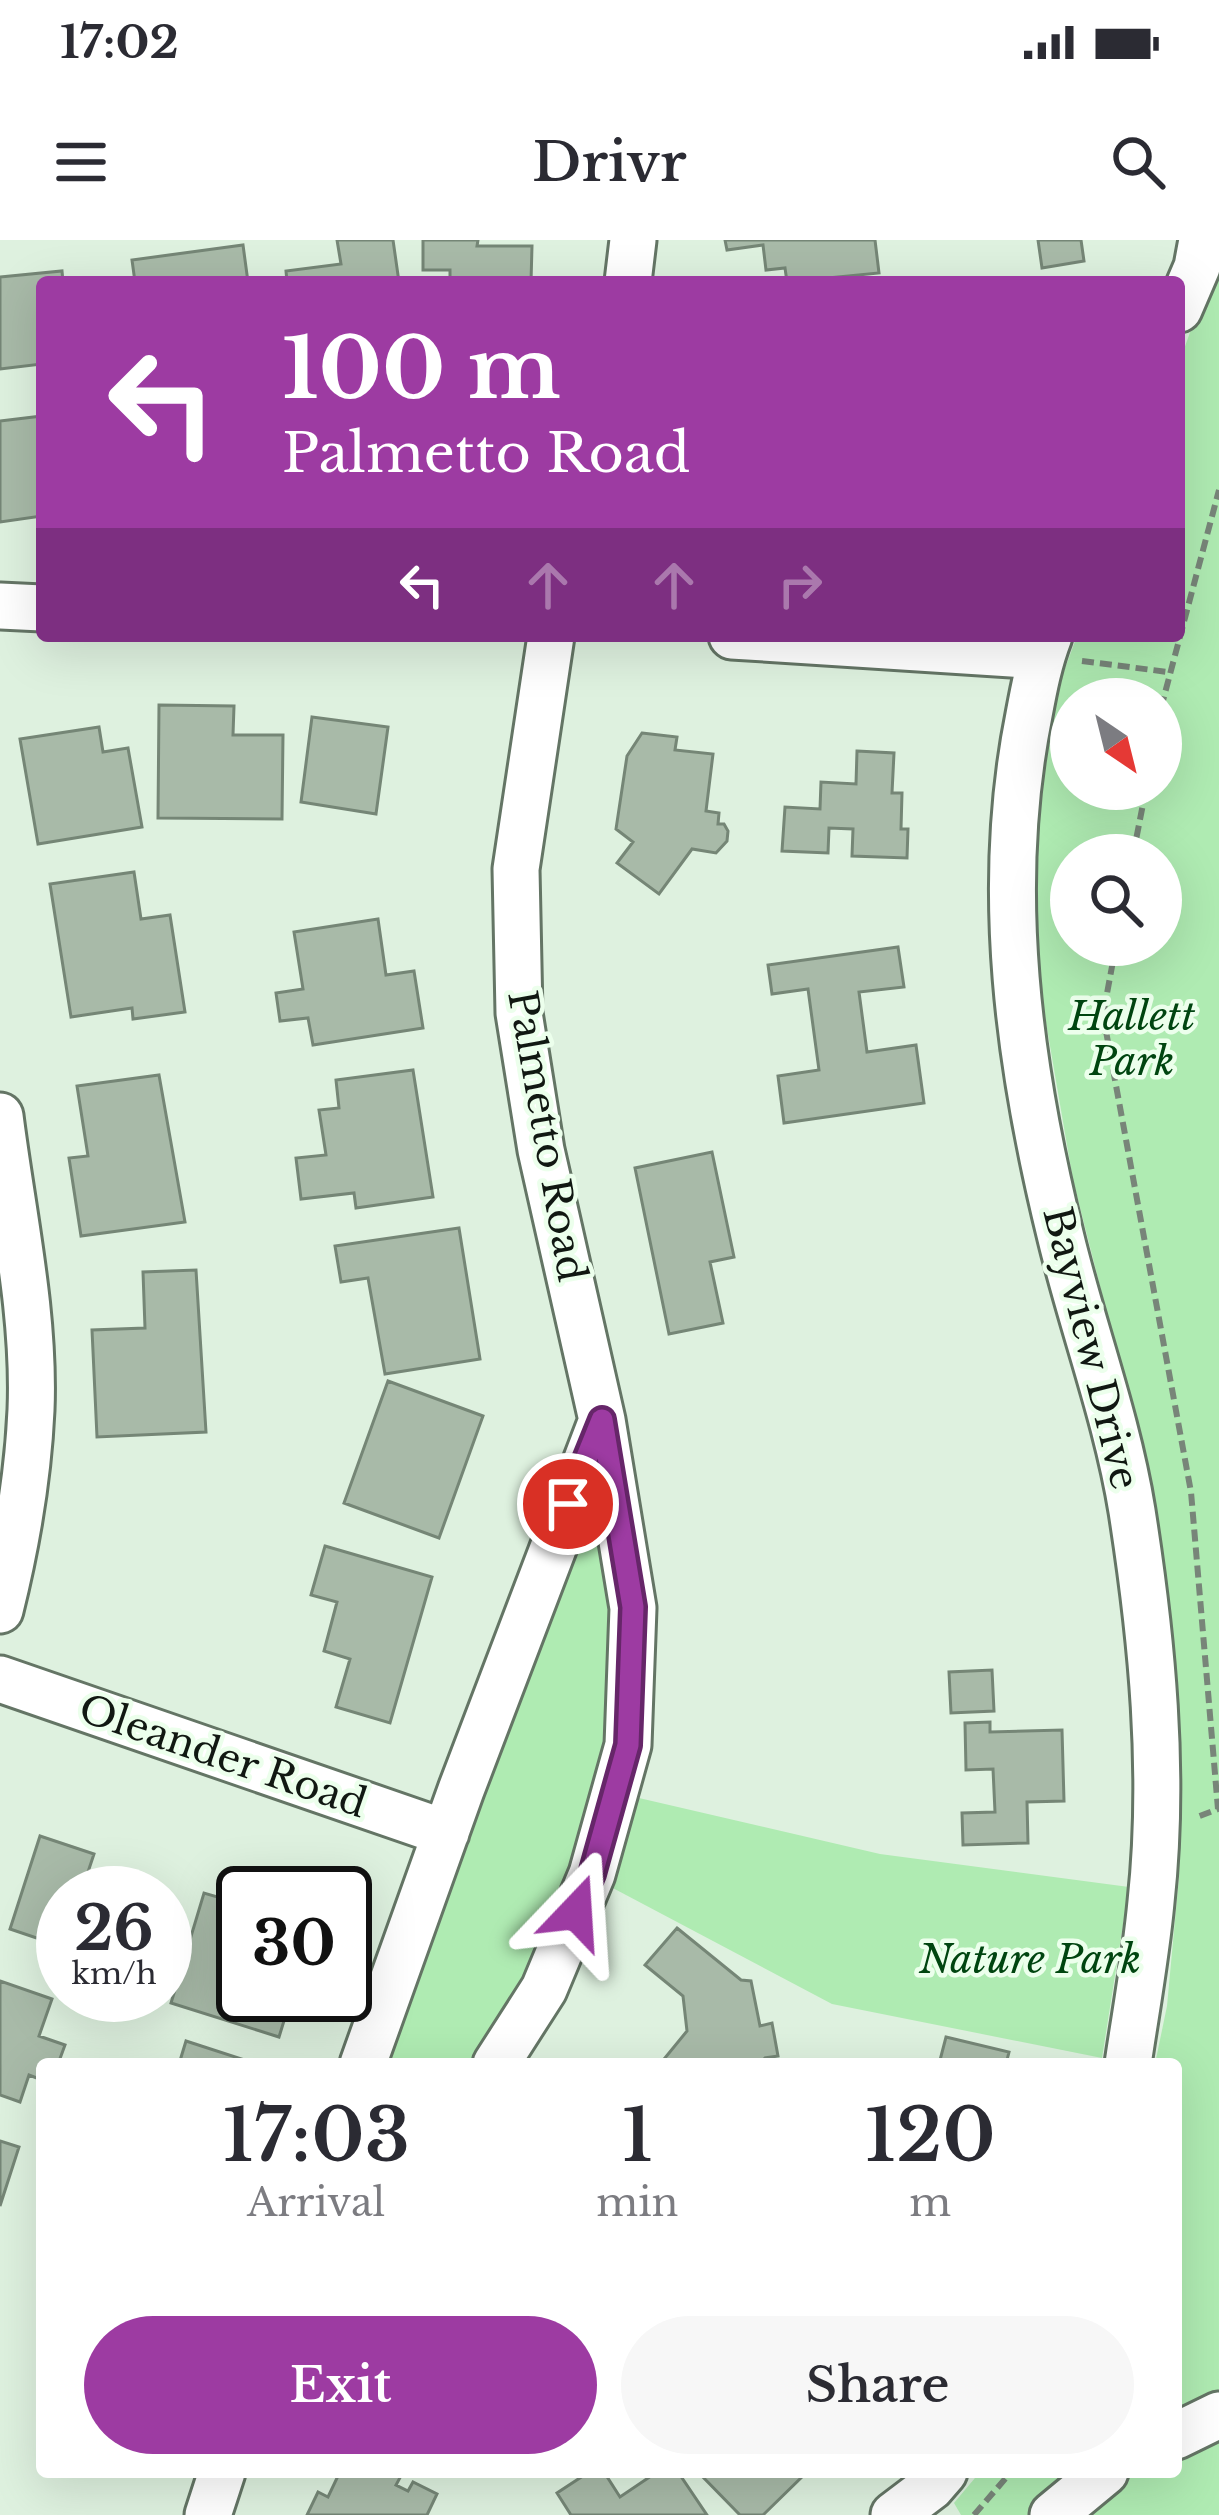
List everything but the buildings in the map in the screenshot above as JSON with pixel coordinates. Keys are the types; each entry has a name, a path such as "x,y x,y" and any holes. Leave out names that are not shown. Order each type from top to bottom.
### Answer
{"street":[{"path":"629,276 633,240"},
{"path":"1185,295 1202,240"},
{"path":"0,606 36,608"},
{"name":"Palmetto Road","path":"500,2058 544,1989 584,1893 628,1745 633,1607 602,1420 541,1150 519,1012 516,869 550,642"},
{"path":"920,642 1045,646"},
{"name":"Bayview Drive","path":"1045,646 1018,770 1010,918 1034,1110 1061,1238 1131,1505 1148,1625 1156,1779 1152,1899 1130,2058"},
{"path":"0,1116 28,1330 31,1409 11,1568 0,1610"},
{"path":"365,2058 602,1420"},
{"name":"Oleander Road","path":"0,1679 446,1833"},
{"path":"1182,2434 1219,2415"},
{"path":"208,2515 220,2478"},
{"path":"894,2515 939,2478"},
{"path":"1053,2515 1098,2478"}],"path":[{"path":"1185,611 1219,490"},
{"path":"1167,678 1176,642"},
{"path":"1045,646 1168,672"},
{"path":"1112,966 1103,1015 1192,1492 1218,1809 1154,1834"},
{"path":"974,2515 1006,2478"}],"green space":[{"name":"Hallett Park","path":"1219,252 1219,2515 961,2515 954,2503 975,2478 1182,2478 1182,2058 1156,2058 1167,2006 1179,1877 1178,1742 1169,1605 1149,1479 1073,1180 1031,935 1041,733 1050,709 1050,810 1182,810 1182,678 1061,678 1075,642 1185,642 1185,346"},
{"path":"597,1528 613,1558 612,1718 570,1904 484,2058 390,2058 576,1538"},
{"name":"Nature Park","path":"639,1798 880,1854 1129,1887 1102,2058 832,2004 609,1886"}],"route":[{"path":"568,1504 602,1420 633,1607 628,1745 592,1874 576,1912"}]}
